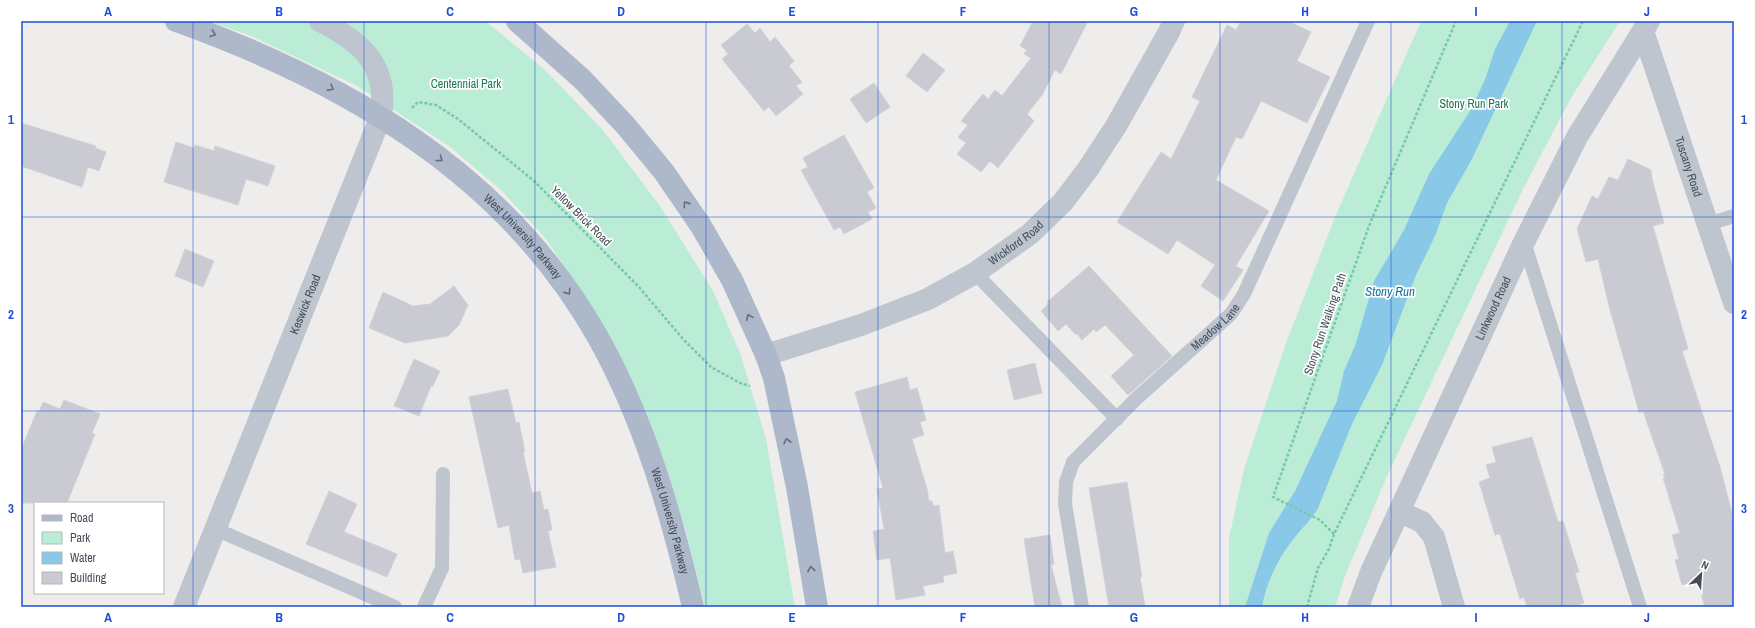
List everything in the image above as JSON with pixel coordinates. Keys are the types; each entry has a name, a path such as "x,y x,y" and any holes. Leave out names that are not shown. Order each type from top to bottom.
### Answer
{"main road":[{"name":"West University Parkway","path":"176,21 226,39 275,60 322,83 381,116 462,175 497,206 536,249 568,291 596,334 621,382 654,462 693,607"},
{"path":"517,21 583,80 626,126 664,172 702,226 732,280 766,355 774,378 797,488 817,607"}],"street":[{"name":"Keswick Road","path":"184,607 381,116 383,103 382,88 378,70 370,58 358,45 320,21"},
{"name":"Wickford Road","path":"766,355 867,322 928,299 975,273 1030,234 1063,202 1088,169 1116,126 1174,21"},
{"name":"Tuscany Road","path":"1646,26 1734,303"},
{"name":"Linkwood Road","path":"1358,607 1371,572 1524,242 1577,137 1646,26"},
{"path":"1400,512 1422,522 1434,538 1454,607"}],"lane":[{"name":"Meadow Lane","path":"1082,607 1065,504 1066,482 1073,462 1137,398 1230,314 1244,294 1368,21"},
{"path":"1708,224 1734,216"},
{"path":"1524,242 1640,607"},
{"path":"975,273 1116,419"},
{"path":"424,607 442,568 443,474"},
{"path":"215,529 395,607"}],"path":[{"name":"Stony Run Walking Path","path":"1334,534 1320,520 1273,497 1369,226 1456,21"},
{"path":"1307,607 1318,568 1329,549 1334,534 1583,21"},
{"name":"Yellow Brick Road","path":"381,116 407,112 418,102 436,105 458,119 533,180 638,286 683,339 711,367 740,383 750,386"}],"green space":[{"name":"Centennial Park","path":"207,21 485,21 544,69 602,129 660,206 713,291 740,353 766,439 795,607 705,607 686,531 646,413 590,305 546,239 502,191 449,146 357,86 249,35"},
{"name":"Stony Run Park","path":"1421,21 1620,21 1571,98 1524,187 1387,476 1345,576 1335,607 1229,607 1229,538 1244,469 1285,346 1335,217"}],"water":[{"name":"Stony Run","path":"1510,21 1537,21 1472,159 1447,203 1435,236 1416,275 1382,365 1352,424 1318,508 1289,545 1279,561 1270,579 1262,607 1245,607 1269,533 1295,491 1337,401 1344,371 1355,346 1374,281 1404,230 1429,174 1472,108 1486,77 1495,49"}],"building":[{"path":"1033,21 1088,21 1061,74 1055,70 1042,95 1027,114 1034,121 998,168 990,161 981,172 957,154 966,143 958,137 968,125 961,121 983,94 988,99 995,90 1002,96 1031,58 1024,54 1027,50 1020,46"},
{"path":"1241,21 1288,21 1311,32 1297,61 1330,77 1307,123 1261,101 1242,139 1236,137 1216,180 1269,211 1236,266 1243,270 1223,301 1201,286 1215,265 1177,240 1168,254 1117,222 1161,152 1171,159 1200,101 1192,97 1227,25 1236,30"},
{"path":"747,24 755,33 760,28 770,42 775,37 794,61 789,66 802,82 796,86 803,94 776,116 769,107 764,111 722,59 728,54 721,45"},
{"path":"923,53 945,70 927,92 906,76"},
{"path":"874,83 890,107 866,123 850,99"},
{"path":"21,123 96,146 95,148 106,152 99,171 88,167 82,187 21,166"},
{"path":"844,135 874,188 867,192 876,208 868,212 872,219 844,234 840,227 834,230 801,170 808,167 803,158"},
{"path":"176,142 194,148 195,145 214,151 215,146 275,166 268,186 246,179 238,205 164,182"},
{"path":"1628,159 1651,170 1664,223 1653,226 1688,349 1682,351 1720,467 1734,521 1734,607 1705,607 1697,581 1682,585 1675,560 1679,559 1672,535 1680,533 1663,478 1665,478 1663,474 1665,474 1643,411 1639,413 1610,310 1598,259 1586,262 1577,229 1592,196 1598,199 1609,177 1618,180"},
{"path":"185,249 214,261 203,287 175,276"},
{"path":"1089,266 1172,356 1128,395 1111,376 1134,355 1105,325 1096,332 1094,329 1082,340 1066,324 1058,331 1041,311 1048,304 1047,302"},
{"path":"454,286 468,305 459,325 448,336 405,343 369,328 383,292 413,306 430,304"},
{"path":"414,359 440,371 433,386 431,386 419,416 394,406"},
{"path":"1035,363 1042,393 1014,400 1007,370"},
{"path":"907,377 910,390 917,388 926,420 920,422 924,435 912,439 927,489 929,501 932,501 933,506 939,505 945,553 953,551 957,573 943,576 944,582 923,586 925,595 896,600 890,558 877,560 873,531 884,529 877,489 883,488 855,392"},
{"path":"508,389 516,423 519,422 525,452 523,452 532,493 540,491 544,510 548,509 552,530 548,531 556,567 523,573 520,559 515,560 509,525 498,528 469,397"},
{"path":"64,400 100,414 92,433 95,434 67,502 21,503 21,450 37,411 39,412 43,402 60,409"},
{"path":"1532,437 1558,522 1563,521 1579,572 1575,573 1584,603 1571,607 1527,607 1524,597 1520,599 1500,534 1495,535 1479,482 1490,478 1486,465 1496,462 1492,447"},
{"path":"1127,482 1142,577 1140,577 1145,607 1109,607 1089,488"},
{"path":"329,491 357,504 344,532 397,554 387,577 306,544"},
{"path":"1050,535 1054,564 1051,565 1062,607 1035,607 1024,539"}]}
